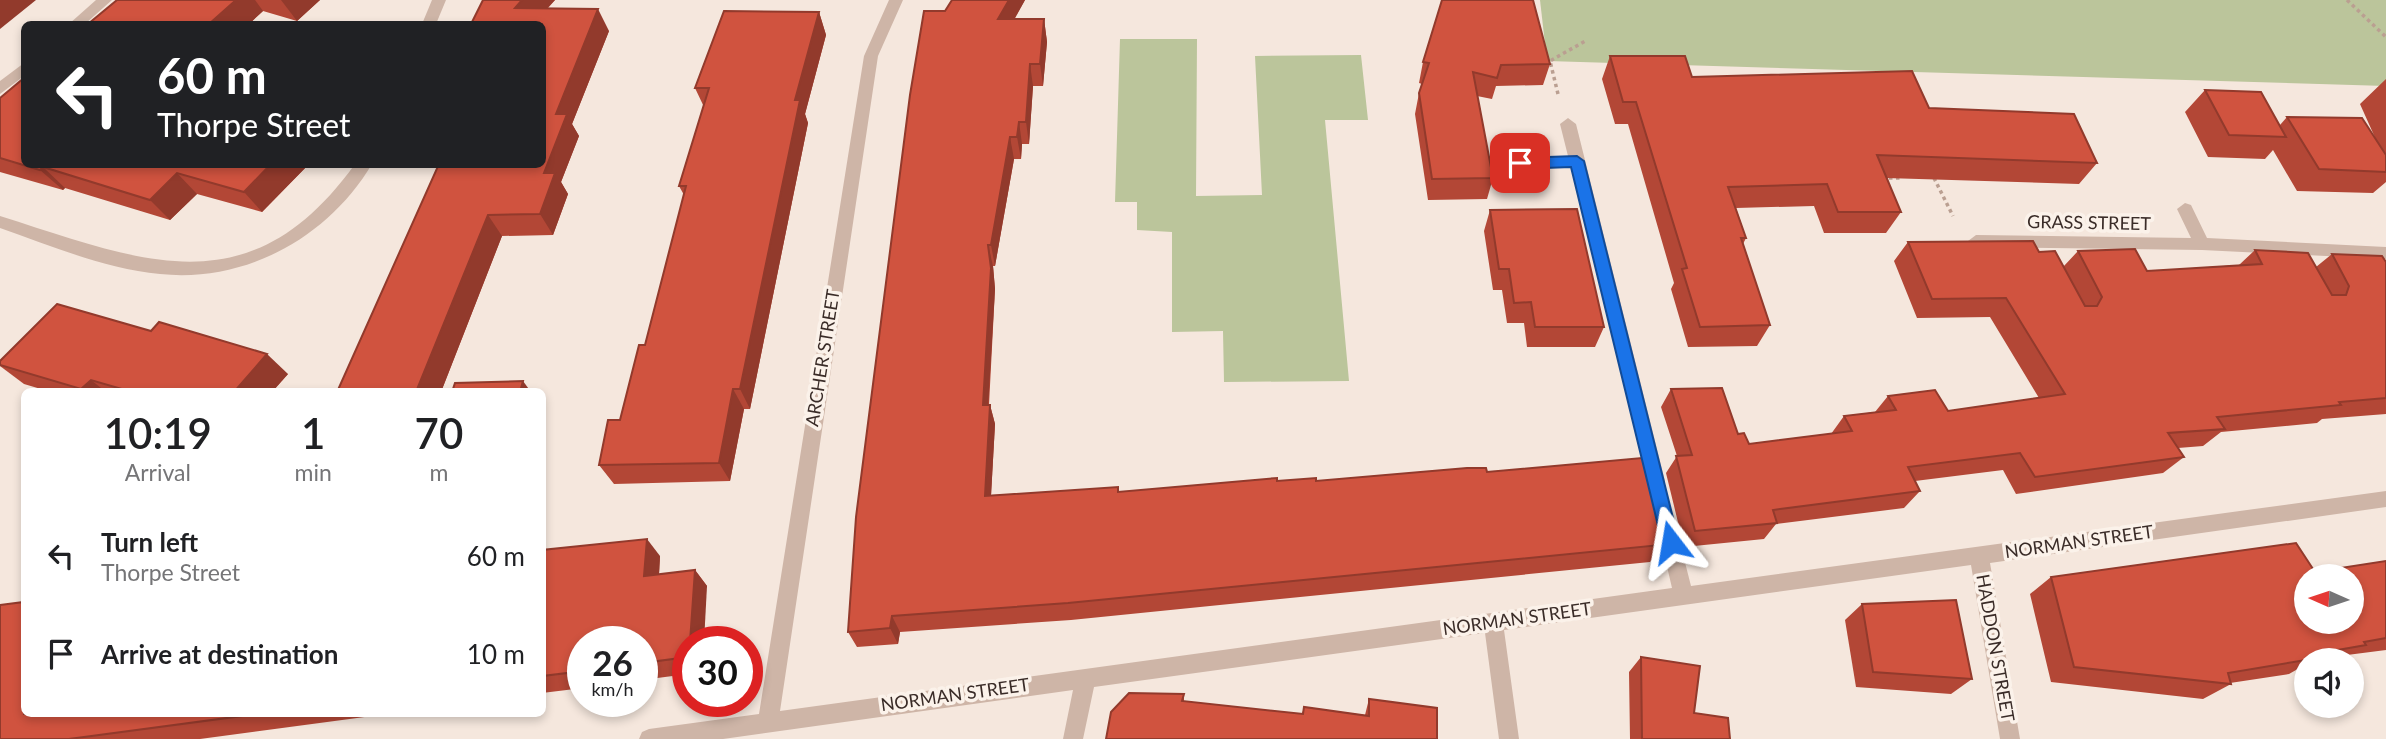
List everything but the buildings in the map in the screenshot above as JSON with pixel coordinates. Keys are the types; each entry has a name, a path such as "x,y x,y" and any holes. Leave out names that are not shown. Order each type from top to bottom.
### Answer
{"street":[{"path":"80,21 105,0"},
{"path":"430,21 439,0"},
{"name":"ARCHER STREET","path":"768,720 871,55 896,0"},
{"path":"0,89 21,71"},
{"path":"1568,124 1684,596"},
{"path":"1520,163 1577,161"},
{"path":"0,222 81,249 159,268 201,269 227,265 275,248 297,236 337,202 361,168"},
{"path":"2185,209 2202,244"},
{"name":"GRASS STREET","path":"1976,242 2202,244 2386,253"},
{"name":"NORMAN STREET","path":"649,739 678,737 768,720 2386,499"},
{"name":"HADDON STREET","path":"1979,556 2010,739"},
{"path":"1493,622 1509,739"},
{"path":"1073,739 1086,677"}],"path":[{"path":"2347,0 2386,37"},
{"path":"1568,124 1562,111 1550,61 1587,40"},
{"path":"1872,179 1910,178"},
{"path":"1923,178 1936,178 1965,241 1976,242"}],"green space":[{"path":"1540,0 2386,0 2386,86 1547,61"},
{"path":"1120,39 1197,39 1196,196 1262,195 1255,56 1361,55 1368,120 1325,120 1349,381 1224,382 1223,331 1172,332 1172,232 1137,230 1137,202 1115,202"}],"route":[{"path":"1520,163 1577,161 1671,542"}]}
